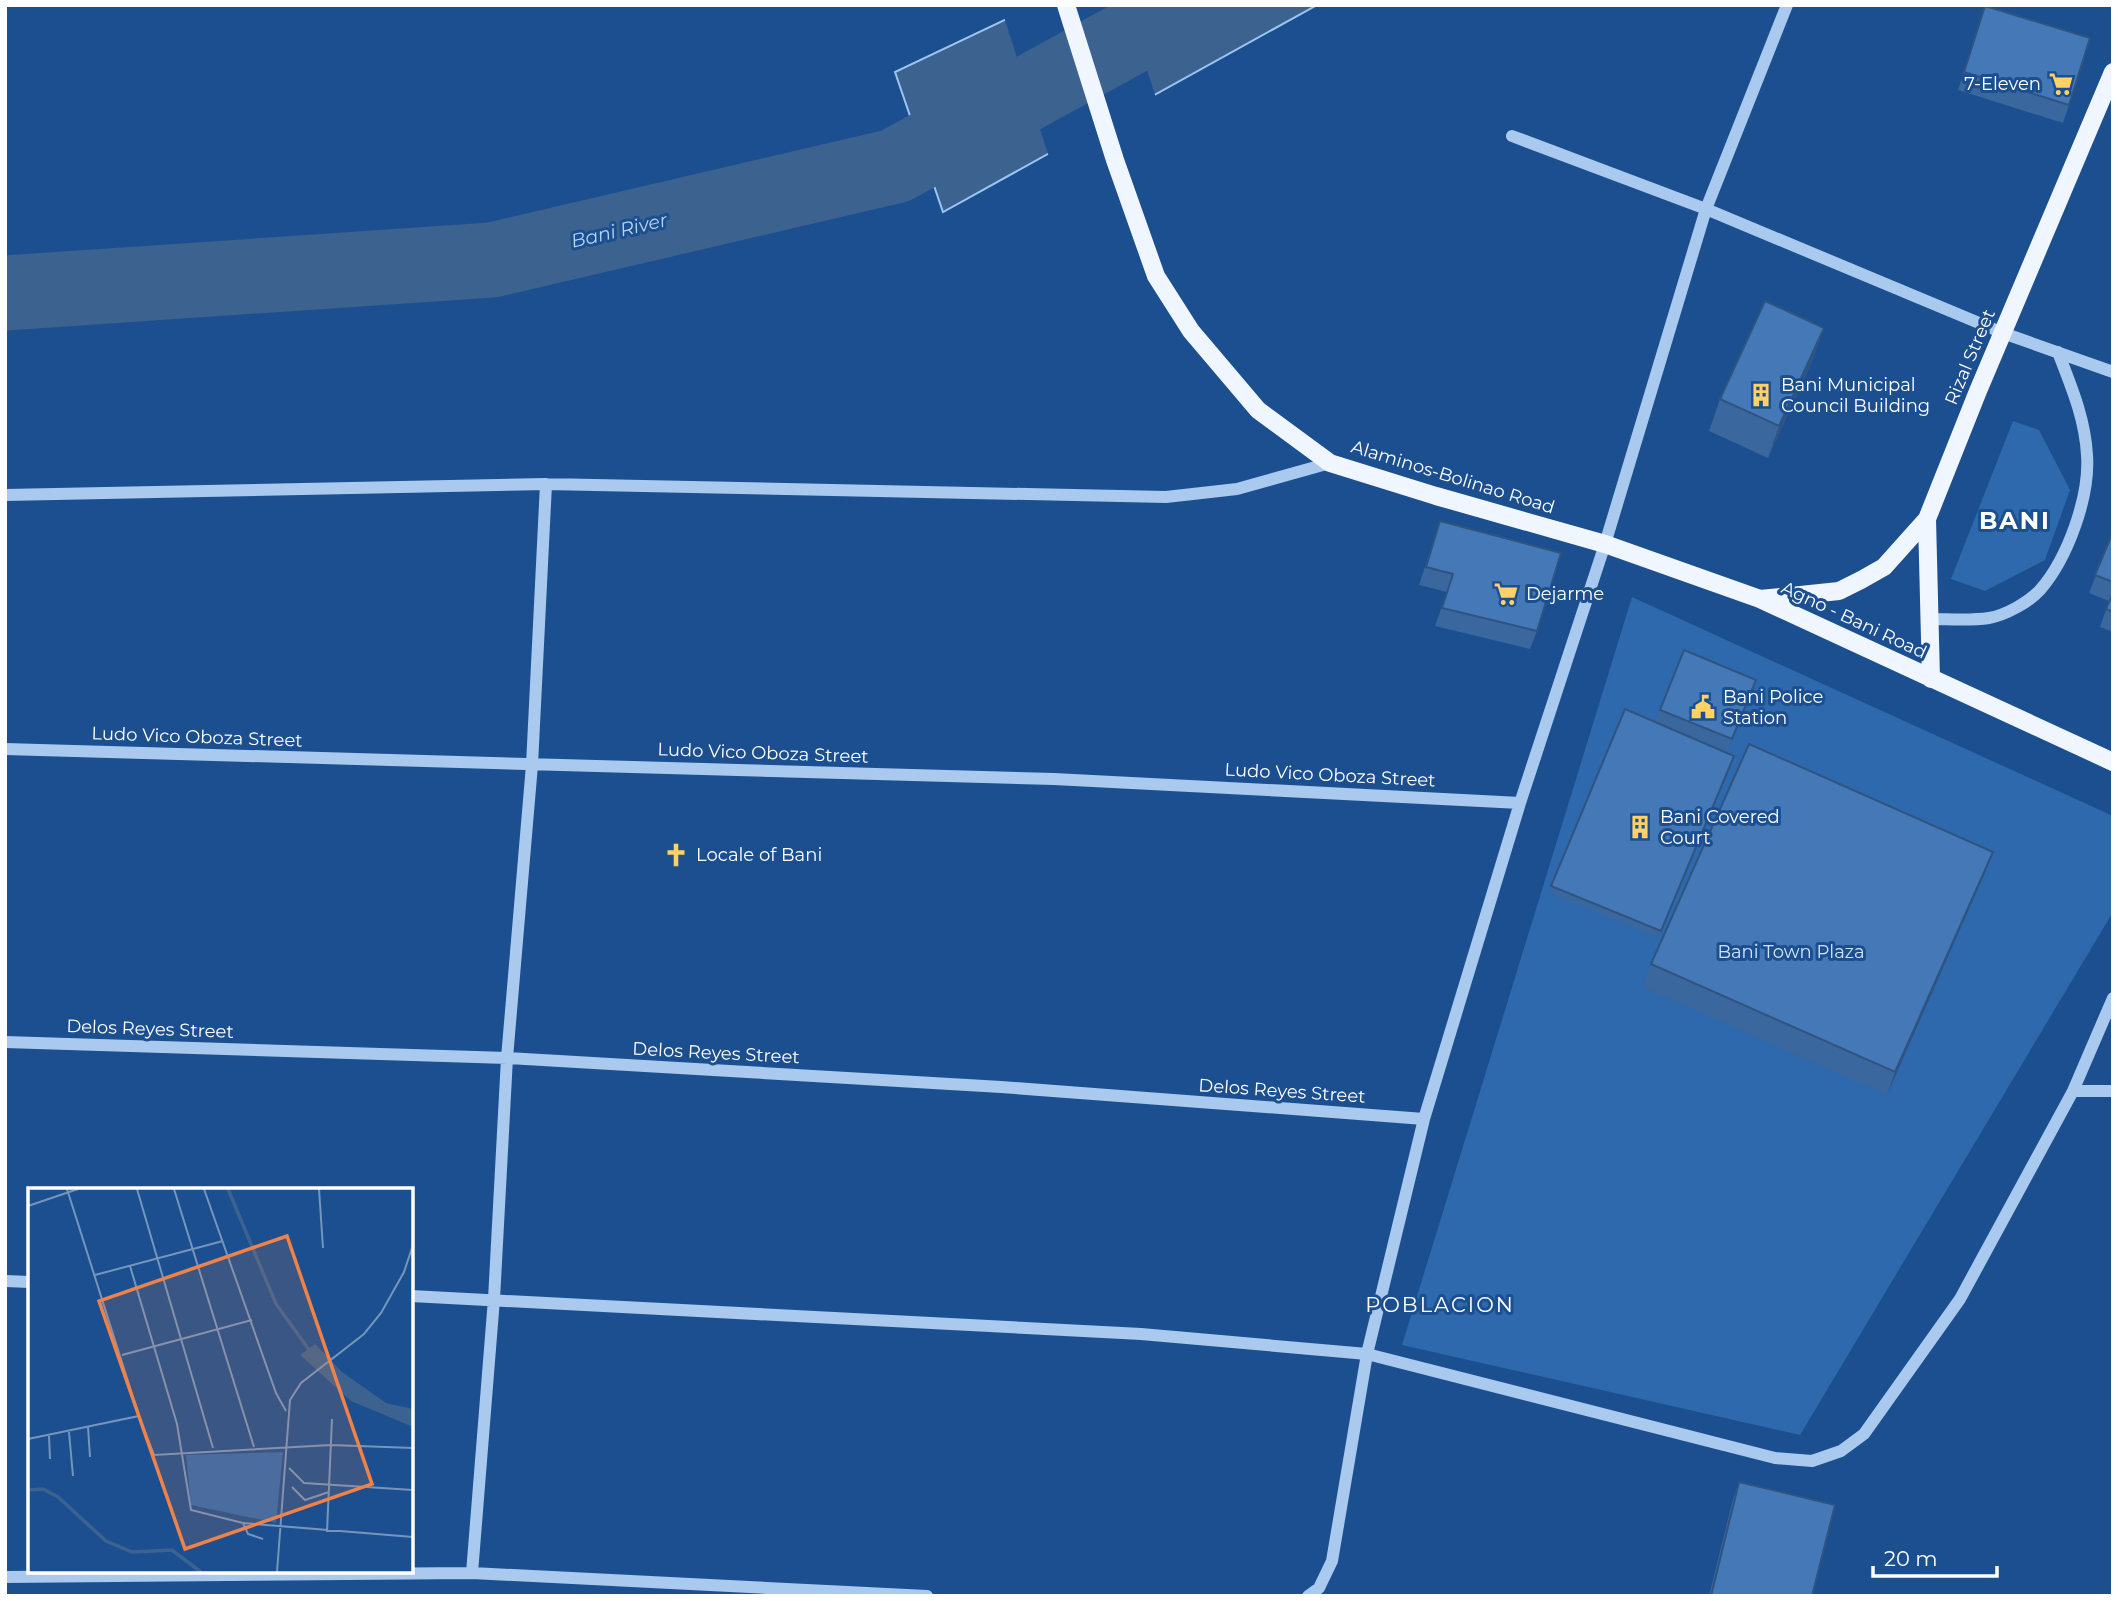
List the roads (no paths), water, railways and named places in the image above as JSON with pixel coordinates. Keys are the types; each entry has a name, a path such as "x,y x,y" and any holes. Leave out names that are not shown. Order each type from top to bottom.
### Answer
{"main road":[{"name":"Alaminos-Bolinao Road","path":"1066,5 1115,160 1156,276 1191,331 1258,410 1331,463 1605,544 1760,598"},
{"name":"Rizal Street","path":"1760,598 1839,591 1884,567 1927,519 2113,72"},
{"name":"Agno - Bani Road","path":"1927,519 1931,679"},
{"name":"Agno - Bani Road","path":"1760,598 2113,762"}],"street":[{"path":"1308,1596 1319,1588 1332,1561 1367,1354 1424,1119 1520,803 1605,544 1706,209 1787,5"},
{"path":"1512,136 1706,209 2003,333 2113,372"},
{"path":"1930,619 1990,618 2022,604 2040,590 2062,555 2084,498 2088,457 2082,415 2058,352"},
{"path":"5,495 546,484 1166,497 1237,489 1331,463"},
{"path":"471,1573 494,1299 507,1058 532,765 546,484"},
{"name":"Ludo Vico Oboza Street","path":"5,750 1054,779 1520,803"},
{"path":"413,1296 1141,1334 1367,1354 1775,1458 1812,1461 1840,1451 1864,1433 1960,1299 2073,1091 2113,998"},
{"name":"Delos Reyes Street","path":"5,1042 507,1058 1001,1087 1424,1119"},
{"path":"2073,1091 2113,1091"},
{"path":"5,1281 28,1282"},
{"path":"5,1577 471,1573 927,1596"}],"waterway":[{"name":"Bani River","path":"5,293 492,260 895,166 1189,5"}],"place":[{"name":"7-Eleven","path":"2061,84"},
{"name":"Bani Municipal Council Building","path":"1761,395"},
{"name":"Dejarme","path":"1506,594"},
{"name":"Bani Police Station","path":"1703,707"},
{"name":"Bani Covered Court","path":"1640,827"},
{"name":"Locale of Bani","path":"676,855"}],"district":[{"name":"BANI","path":"2015,521"},
{"name":"POBLACION","path":"1440,1305"}],"park label":[{"name":"Bani Town Plaza","path":"1791,952"}]}
